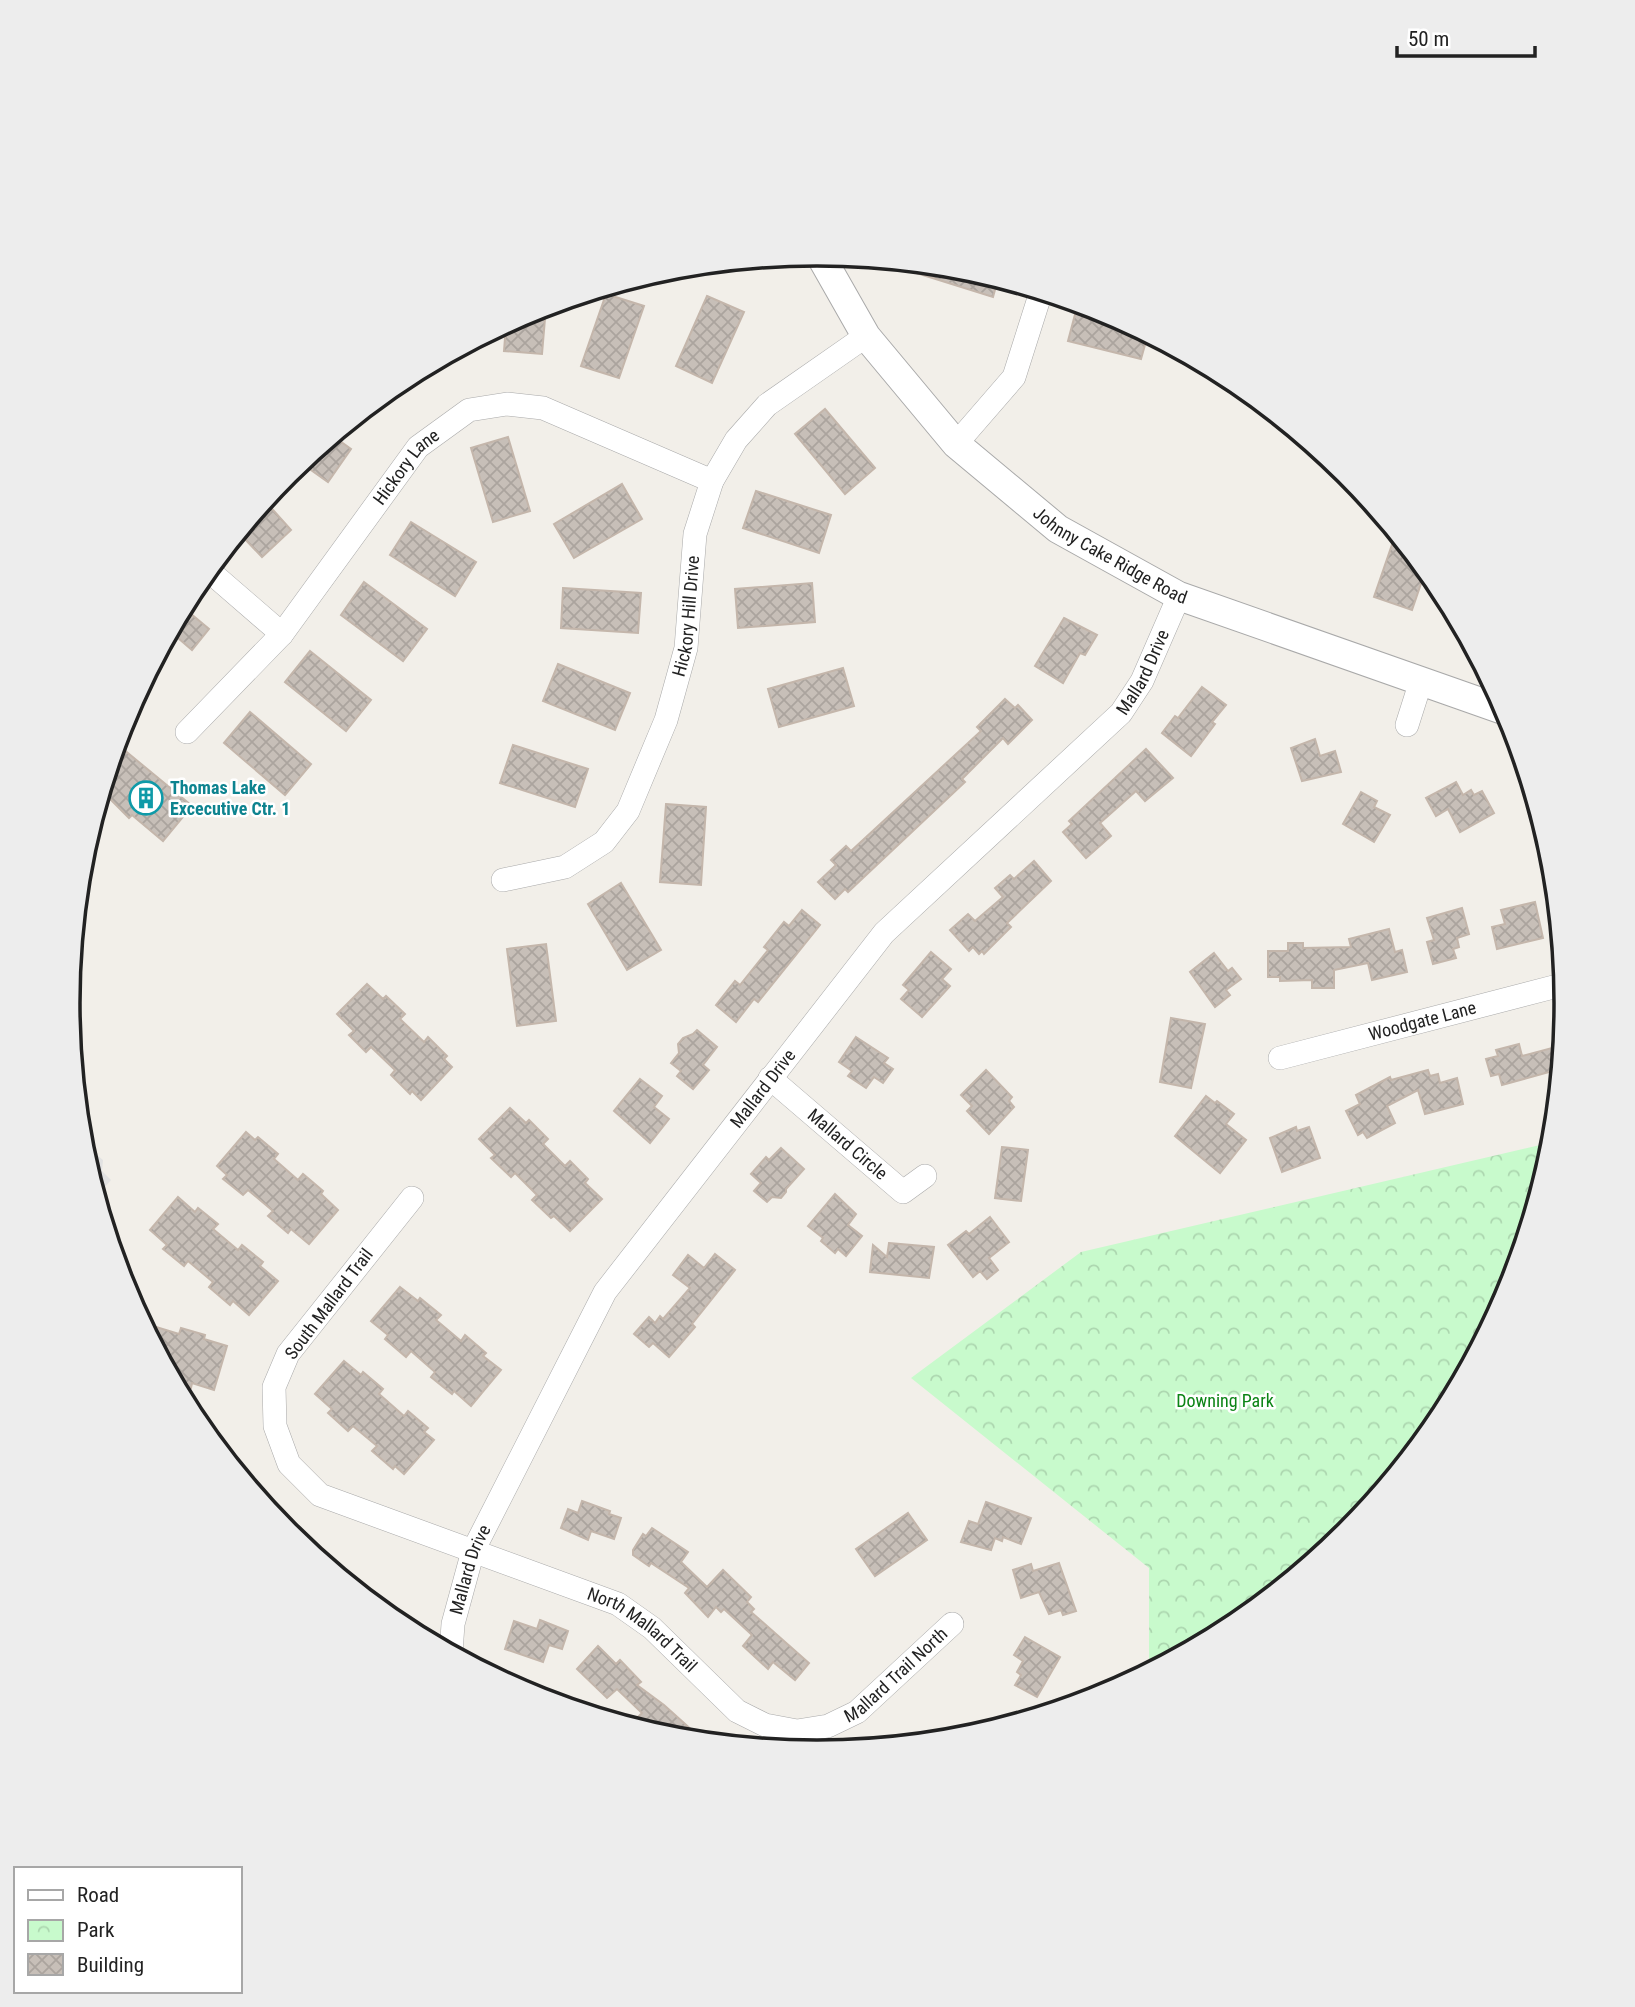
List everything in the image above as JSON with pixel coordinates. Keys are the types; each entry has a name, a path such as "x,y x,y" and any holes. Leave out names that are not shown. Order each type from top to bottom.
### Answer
{"street":[{"name":"Johnny Cake Ridge Road","path":"827,266 866,336 956,444 1058,529 1179,596 1491,705"},
{"path":"956,444 1014,377 1038,301"},
{"name":"Hickory Hill Drive","path":"503,880 565,867 604,842 628,811 666,720 686,648 695,534 712,481 736,440 767,405 866,336"},
{"name":"Hickory Lane","path":"187,732 282,634 418,447 469,410 507,404 543,408 712,481"},
{"path":"217,578 282,634"},
{"name":"Mallard Drive","path":"452,1643 453,1624 473,1551 605,1292 884,933 1121,713 1142,681 1179,596"},
{"path":"1406,724 1421,681"},
{"name":"Woodgate Lane","path":"1280,1058 1554,987"},
{"name":"Mallard Circle","path":"771,1078 903,1192 925,1176"},
{"name":"South Mallard Trail","path":"412,1198 288,1354 274,1387 275,1426 289,1464 320,1495 473,1551"},
{"name":"North Mallard Trail","path":"473,1551 618,1604 652,1628 737,1711 795,1740"},
{"name":"Mallard Trail North","path":"799,1740 858,1712 952,1624"}],"green space":[{"name":"Downing Park","path":"1540,1145 1529,1194 1498,1286 1456,1372 1402,1452 1339,1525 1303,1558 1227,1616 1149,1661 1149,1568 911,1378 1081,1252"}],"shaded area":[{"path":"97,1155 103,1160 102,1171 111,1180 104,1187"}],"building":[{"path":"920,274 995,289 993,297"},
{"path":"613,296 644,306 619,378 581,366 604,299"},
{"path":"707,296 744,312 712,383 676,366"},
{"path":"1075,314 1145,344 1141,359 1068,341"},
{"path":"545,319 542,354 504,351 505,337"},
{"path":"825,409 875,468 845,494 795,434"},
{"path":"508,437 530,511 493,522 471,448"},
{"path":"341,442 351,449 328,482 310,469"},
{"path":"622,484 642,519 574,558 554,524"},
{"path":"756,491 831,515 819,553 743,528"},
{"path":"272,508 291,530 262,557 245,540"},
{"path":"411,522 476,562 455,596 390,555"},
{"path":"1392,543 1422,582 1412,610 1374,597"},
{"path":"364,582 427,629 403,661 341,615"},
{"path":"812,583 815,622 738,628 735,589"},
{"path":"563,588 641,593 638,633 561,628"},
{"path":"192,615 209,629 192,650 178,638"},
{"path":"1064,618 1097,635 1085,655 1080,653 1063,683 1035,666"},
{"path":"310,651 371,700 346,731 285,682"},
{"path":"558,664 630,693 615,730 543,701"},
{"path":"843,668 854,706 779,727 768,689"},
{"path":"1202,687 1226,705 1191,756 1162,733 1175,716 1178,718"},
{"path":"1005,699 1015,708 1018,705 1032,720 1008,744 1003,738 962,779 965,782 848,892 845,889 835,899 818,882 836,865 831,860 846,846 851,851 981,731 977,727"},
{"path":"250,712 311,764 285,795 224,743"},
{"path":"1315,739 1320,756 1335,751 1341,772 1302,781 1291,748"},
{"path":"513,745 588,769 575,807 500,783"},
{"path":"1146,749 1173,778 1145,801 1136,791 1100,823 1111,836 1086,858 1063,832 1072,824 1069,821"},
{"name":"Thomas Lake Excecutive Ctr. 1","path":"126,751 192,806 163,841 132,815 129,818 110,799"},
{"path":"1456,782 1463,795 1471,790 1474,795 1482,791 1494,813 1460,832 1448,809 1436,816 1426,798"},
{"path":"1361,792 1377,801 1374,807 1390,815 1374,842 1343,824"},
{"path":"666,804 706,807 701,885 660,882"},
{"path":"1034,861 1051,881 1007,923 1011,927 984,954 982,951 979,954 973,947 969,951 950,930 968,914 975,921 1003,897 995,888 1010,875 1014,879"},
{"path":"621,883 661,950 627,970 588,904"},
{"path":"1535,902 1543,938 1497,949 1492,927 1505,924 1501,910"},
{"path":"1462,908 1469,934 1457,938 1459,947 1453,949 1456,958 1433,964 1427,942 1434,940 1427,918"},
{"path":"802,910 820,925 758,1002 754,999 736,1022 716,1005 735,981 740,985 768,950 764,947 784,922 789,926"},
{"path":"1389,929 1395,952 1402,950 1407,972 1372,980 1368,963 1334,970 1334,988 1312,988 1312,980 1280,981 1280,977 1268,977 1268,951 1288,951 1288,943 1303,943 1303,948 1351,947 1349,939"},
{"path":"546,944 556,1021 517,1026 507,949"},
{"path":"931,952 951,969 942,979 950,986 922,1017 901,999 909,990 903,985"},
{"path":"1214,953 1228,971 1232,968 1241,979 1226,990 1230,995 1215,1007 1190,972"},
{"path":"367,984 383,999 386,996 405,1014 400,1019 424,1042 428,1037 447,1056 444,1059 452,1067 421,1100 412,1091 410,1094 391,1075 395,1070 371,1047 366,1052 349,1035 354,1031 337,1014"},
{"path":"1171,1018 1205,1024 1191,1088 1160,1082"},
{"path":"697,1030 717,1047 703,1065 709,1070 693,1089 677,1076 681,1071 671,1063 679,1053 678,1044"},
{"path":"856,1037 888,1058 884,1063 893,1069 883,1083 874,1077 866,1088 848,1076 852,1071 839,1062"},
{"path":"1519,1044 1522,1056 1553,1048 1551,1071 1502,1085 1499,1074 1491,1076 1486,1059 1498,1056 1496,1050"},
{"path":"986,1070 1012,1097 1009,1101 1014,1107 989,1134 967,1111 972,1106 961,1095"},
{"path":"1428,1070 1430,1076 1438,1074 1440,1083 1457,1078 1463,1104 1425,1114 1418,1090 1387,1106 1395,1123 1367,1138 1363,1132 1358,1135 1346,1111 1360,1104 1356,1095 1390,1077 1391,1080"},
{"path":"640,1079 662,1096 654,1107 669,1119 650,1143 614,1111"},
{"path":"1206,1096 1234,1114 1226,1124 1246,1140 1220,1173 1175,1136"},
{"path":"510,1108 526,1123 529,1120 548,1139 543,1144 565,1166 570,1161 588,1179 585,1183 602,1199 570,1231 532,1200 537,1195 515,1173 511,1177 491,1158 495,1155 479,1139"},
{"path":"1296,1127 1297,1131 1309,1127 1320,1158 1282,1172 1270,1138"},
{"path":"246,1132 255,1140 258,1137 278,1154 274,1159 298,1180 303,1174 323,1191 321,1194 338,1210 309,1244 291,1229 288,1233 268,1216 273,1211 248,1190 243,1195 223,1179 227,1175 217,1166"},
{"path":"1002,1147 1028,1150 1021,1201 995,1198"},
{"path":"781,1148 804,1169 781,1198 772,1197 767,1202 754,1191 761,1183 751,1174 766,1157 769,1160"},
{"path":"835,1194 856,1214 848,1225 862,1236 846,1256 838,1249 835,1253 821,1241 823,1238 808,1226"},
{"path":"178,1197 195,1212 198,1208 218,1224 213,1229 238,1250 242,1245 263,1262 260,1266 278,1281 249,1315 233,1301 230,1305 209,1287 213,1282 188,1261 184,1266 163,1249 167,1245 150,1230"},
{"path":"990,1217 1009,1242 989,1258 998,1270 987,1279 980,1271 973,1277 948,1245 966,1231 969,1234"},
{"path":"889,1243 934,1247 929,1278 870,1272 873,1245 887,1257"},
{"path":"715,1254 735,1270 692,1324 695,1327 669,1357 653,1343 649,1347 634,1334 649,1317 655,1323 660,1316 663,1319 690,1288 673,1275 688,1255 704,1268"},
{"path":"400,1287 418,1301 420,1298 441,1315 436,1320 461,1341 465,1335 486,1353 483,1356 501,1370 471,1406 454,1391 452,1394 431,1377 435,1372 411,1351 406,1357 385,1339 388,1335 371,1321"},
{"path":"156,1327 179,1334 181,1328 205,1335 204,1339 227,1346 214,1390 192,1383 191,1388 179,1372"},
{"path":"344,1361 361,1375 363,1372 383,1389 379,1394 404,1416 408,1411 428,1428 424,1432 434,1440 404,1474 395,1466 393,1469 372,1451 377,1446 353,1426 348,1431 328,1413 332,1409 315,1394"},
{"path":"582,1501 621,1518 614,1539 591,1531 588,1540 561,1528 568,1509 578,1513"},
{"path":"986,1502 1031,1518 1021,1544 1003,1537 1002,1541 995,1538 991,1550 961,1542 969,1521 978,1524"},
{"path":"908,1513 927,1540 875,1576 856,1549"},
{"path":"652,1528 688,1552 681,1562 707,1587 723,1570 751,1597 747,1602 754,1609 751,1612 809,1663 795,1680 773,1662 768,1669 743,1646 752,1635 724,1609 721,1612 716,1607 708,1617 685,1593 689,1588 651,1563 649,1566 633,1555 633,1550 643,1534 646,1536"},
{"path":"1059,1563 1076,1611 1063,1615 1061,1610 1049,1614 1039,1592 1021,1598 1013,1570 1031,1564 1033,1571"},
{"path":"540,1620 568,1631 562,1649 549,1645 543,1662 505,1649 514,1621 537,1629"},
{"path":"1025,1637 1060,1657 1037,1697 1015,1685 1021,1675 1017,1672 1023,1661 1014,1655"},
{"path":"598,1646 616,1664 620,1660 641,1682 637,1685 690,1729 639,1718 642,1713 617,1689 607,1698 577,1669"}],"place":[{"name":"Thomas Lake Excecutive Ctr. 1","path":"146,798"}]}
